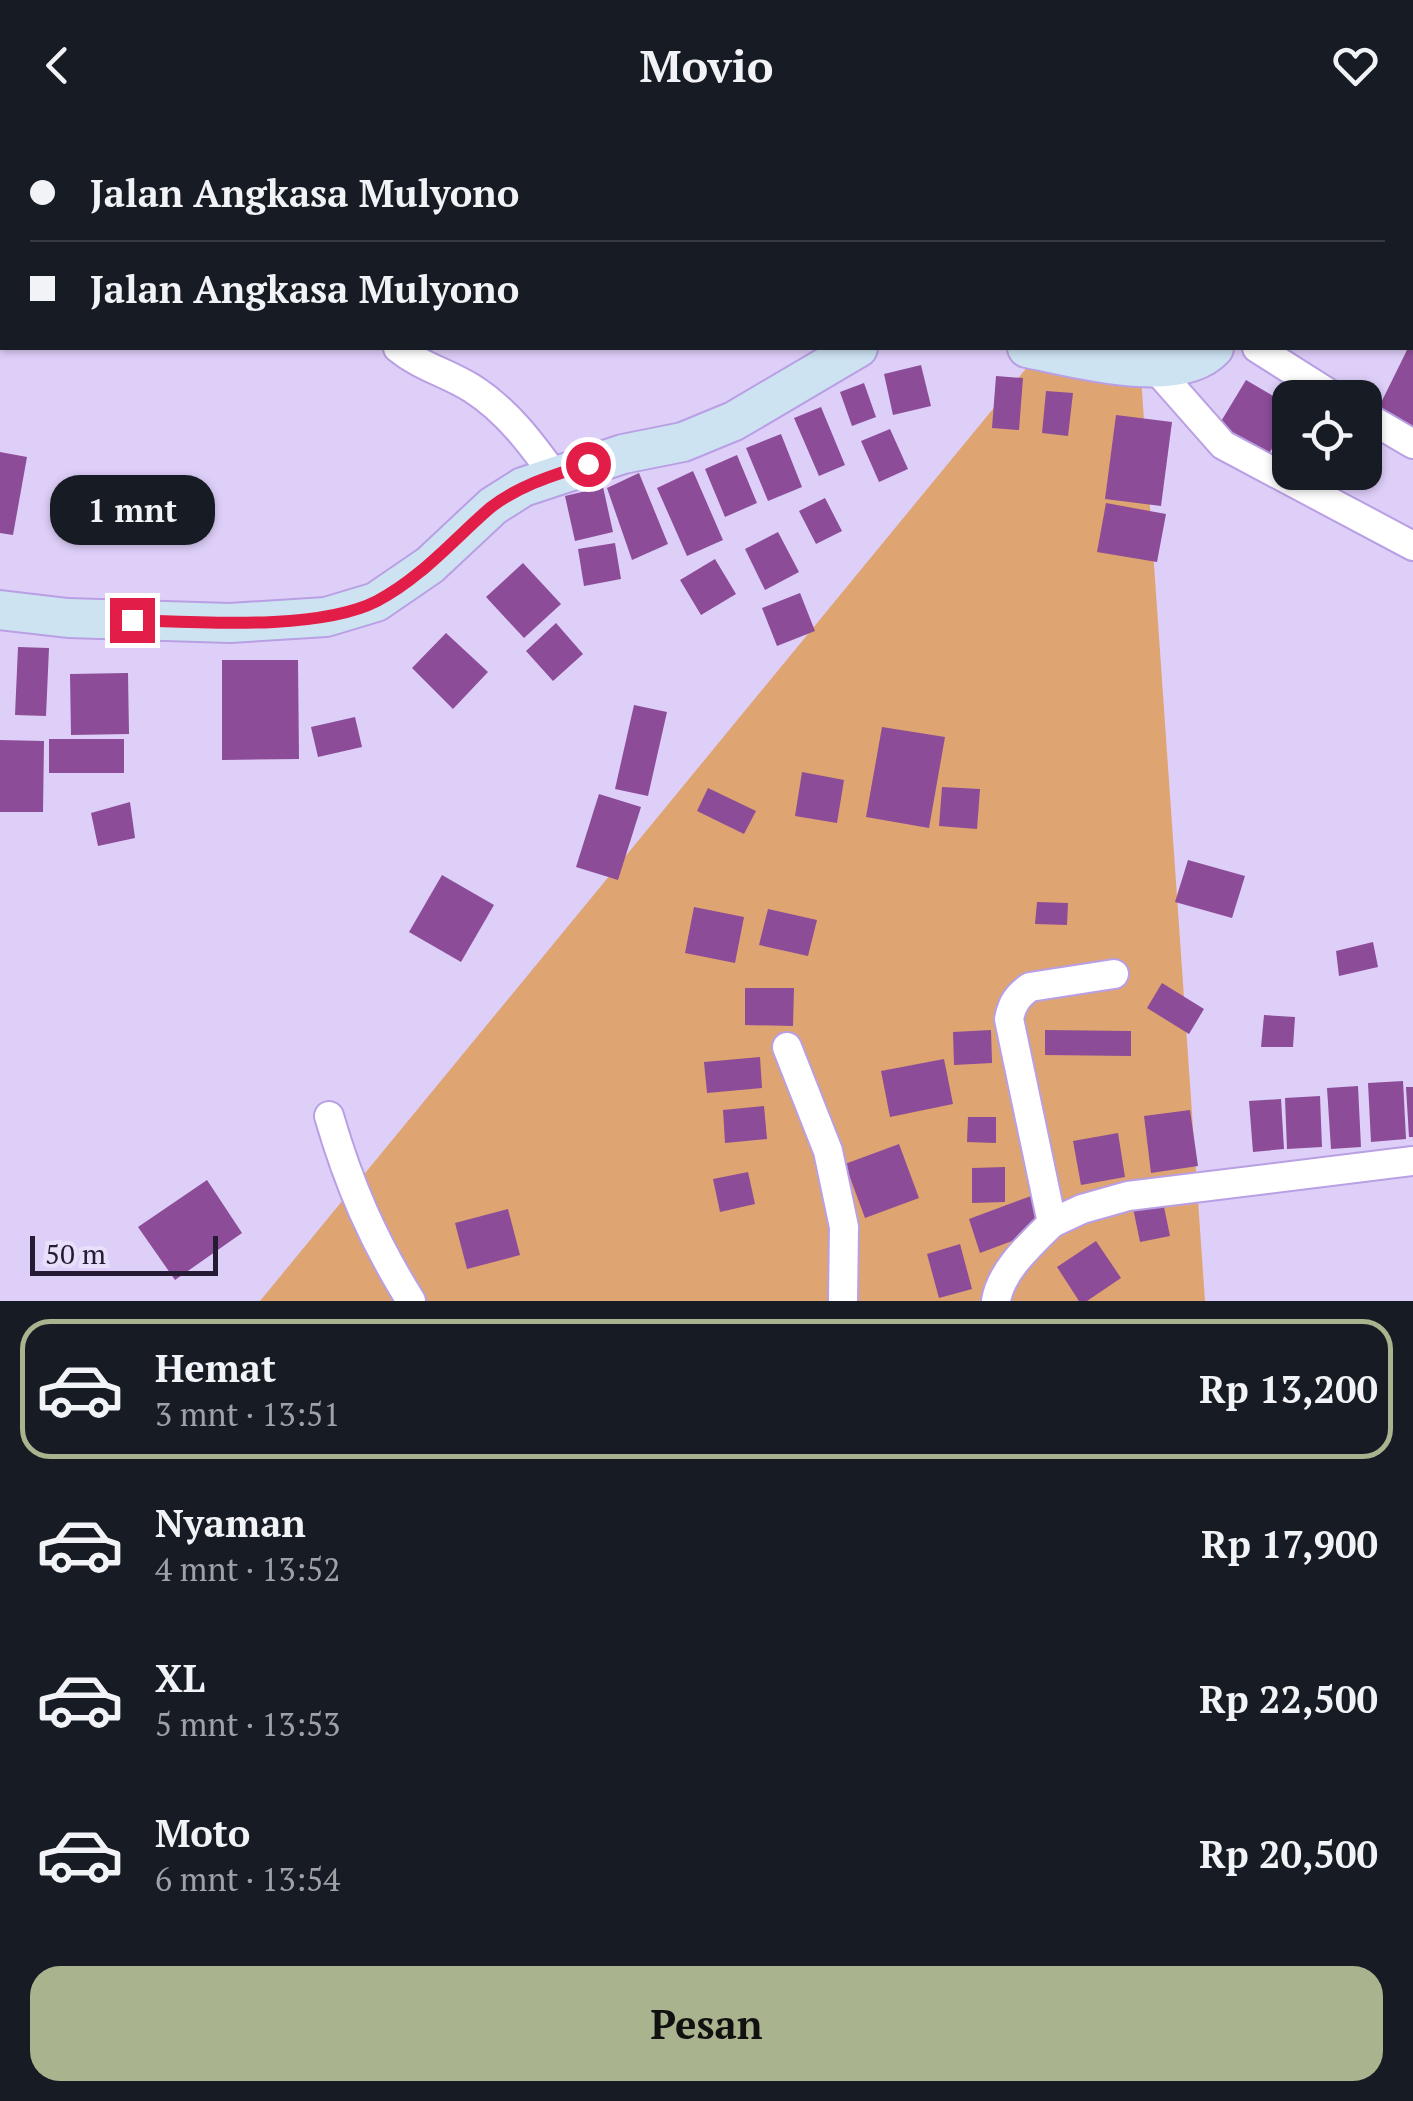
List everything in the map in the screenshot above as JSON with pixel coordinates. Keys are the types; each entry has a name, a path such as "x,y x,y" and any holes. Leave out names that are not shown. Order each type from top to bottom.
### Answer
{"main road":[{"path":"0,610 68,618 230,623 326,617 376,602 430,566 492,506 522,487 622,454 682,442 734,421 855,350"},
{"path":"1039,350 1156,369 1188,363 1212,350"}],"street":[{"path":"401,350 417,363 473,389 520,429 554,475"},
{"path":"1260,350 1308,380"},
{"path":"1156,369 1223,445 1413,546"},
{"path":"1382,426 1413,444"},
{"path":"1052,1223 1009,1019 1011,1007 1030,987 1114,974"},
{"path":"786,1047 828,1151 844,1228 843,1301"},
{"path":"328,1116 367,1226 410,1301"},
{"path":"996,1301 998,1289 1010,1271 1052,1223 1082,1210 1128,1196 1413,1161"}],"shaded area":[{"path":"1041,350 1139,350 1205,1301 260,1301"}],"building":[{"path":"1407,350 1413,350 1413,440 1382,426 1382,401"},
{"path":"921,365 931,406 893,415 884,374"},
{"path":"996,376 1023,378 1019,430 992,428"},
{"path":"1246,380 1272,395 1272,448 1266,458 1217,428"},
{"path":"864,383 876,417 852,426 840,392"},
{"path":"1046,391 1073,393 1068,436 1042,433"},
{"path":"821,407 845,465 819,476 794,418"},
{"path":"1116,415 1172,422 1161,506 1105,499"},
{"path":"890,429 908,469 879,482 861,441"},
{"path":"781,434 802,487 768,501 746,448"},
{"path":"0,452 27,457 13,535 0,533"},
{"path":"737,455 757,503 725,517 705,469"},
{"path":"693,471 723,540 687,556 657,488"},
{"path":"639,473 668,544 632,560 607,488"},
{"path":"603,487 613,532 575,541 565,496"},
{"path":"825,498 842,531 816,544 799,511"},
{"path":"1106,503 1166,514 1157,562 1097,552"},
{"path":"778,532 799,572 765,590 745,549"},
{"path":"615,543 621,579 584,586 578,549"},
{"path":"715,559 736,594 701,615 680,580"},
{"path":"523,563 561,604 524,638 486,597"},
{"path":"800,593 815,631 777,646 762,608"},
{"path":"556,623 583,654 553,681 526,651"},
{"path":"446,633 488,672 453,709 412,668"},
{"path":"18,647 49,648 46,716 15,715"},
{"path":"222,660 298,660 299,759 222,760"},
{"path":"128,673 129,734 71,735 70,674"},
{"path":"634,705 667,712 648,796 615,789"},
{"path":"355,717 362,747 318,757 311,727"},
{"path":"882,727 945,737 929,828 866,817"},
{"path":"49,739 124,739 124,773 49,773"},
{"path":"0,740 44,741 43,812 0,812"},
{"path":"802,772 844,780 837,823 795,816"},
{"path":"942,787 980,789 977,829 939,826"},
{"path":"708,788 756,811 744,834 697,811"},
{"path":"599,794 641,807 618,880 576,867"},
{"path":"130,802 135,838 98,846 91,813"},
{"path":"1188,860 1245,876 1232,918 1175,902"},
{"path":"442,875 494,905 461,962 409,932"},
{"path":"1037,902 1068,903 1067,925 1035,924"},
{"path":"694,907 744,917 735,963 685,953"},
{"path":"768,909 817,920 808,956 759,945"},
{"path":"1373,942 1378,967 1339,976 1336,951"},
{"path":"1162,983 1204,1009 1189,1034 1147,1008"},
{"path":"745,988 794,988 793,1026 745,1025"},
{"path":"1264,1015 1295,1017 1293,1047 1261,1047"},
{"path":"991,1030 992,1063 954,1065 953,1032"},
{"path":"1045,1030 1131,1031 1131,1056 1045,1055"},
{"path":"760,1057 762,1088 707,1093 704,1062"},
{"path":"944,1059 953,1104 890,1117 881,1071"},
{"path":"1403,1081 1406,1139 1371,1142 1368,1083"},
{"path":"1358,1086 1361,1147 1331,1149 1327,1088"},
{"path":"1406,1087 1413,1087 1413,1137 1409,1137"},
{"path":"1320,1096 1322,1147 1287,1149 1285,1098"},
{"path":"1281,1099 1284,1149 1253,1152 1249,1101"},
{"path":"764,1106 767,1139 725,1143 723,1110"},
{"path":"1190,1110 1198,1166 1151,1173 1144,1116"},
{"path":"968,1117 996,1117 996,1143 967,1142"},
{"path":"1118,1133 1125,1177 1081,1185 1073,1141"},
{"path":"899,1144 919,1198 865,1218 845,1164"},
{"path":"1005,1167 1005,1202 972,1203 972,1168"},
{"path":"748,1172 755,1204 720,1212 713,1179"},
{"path":"207,1180 242,1233 175,1280 138,1227"},
{"path":"1031,1196 1039,1231 980,1253 969,1219"},
{"path":"1163,1202 1170,1236 1140,1242 1133,1208"},
{"path":"508,1209 520,1255 467,1269 455,1223"},
{"path":"1096,1241 1121,1278 1087,1301 1079,1301 1057,1267"},
{"path":"960,1244 972,1289 939,1298 927,1254"}],"route":[{"path":"132,620 230,623 326,617 376,602 430,566 492,506 522,487 588,464"}]}
